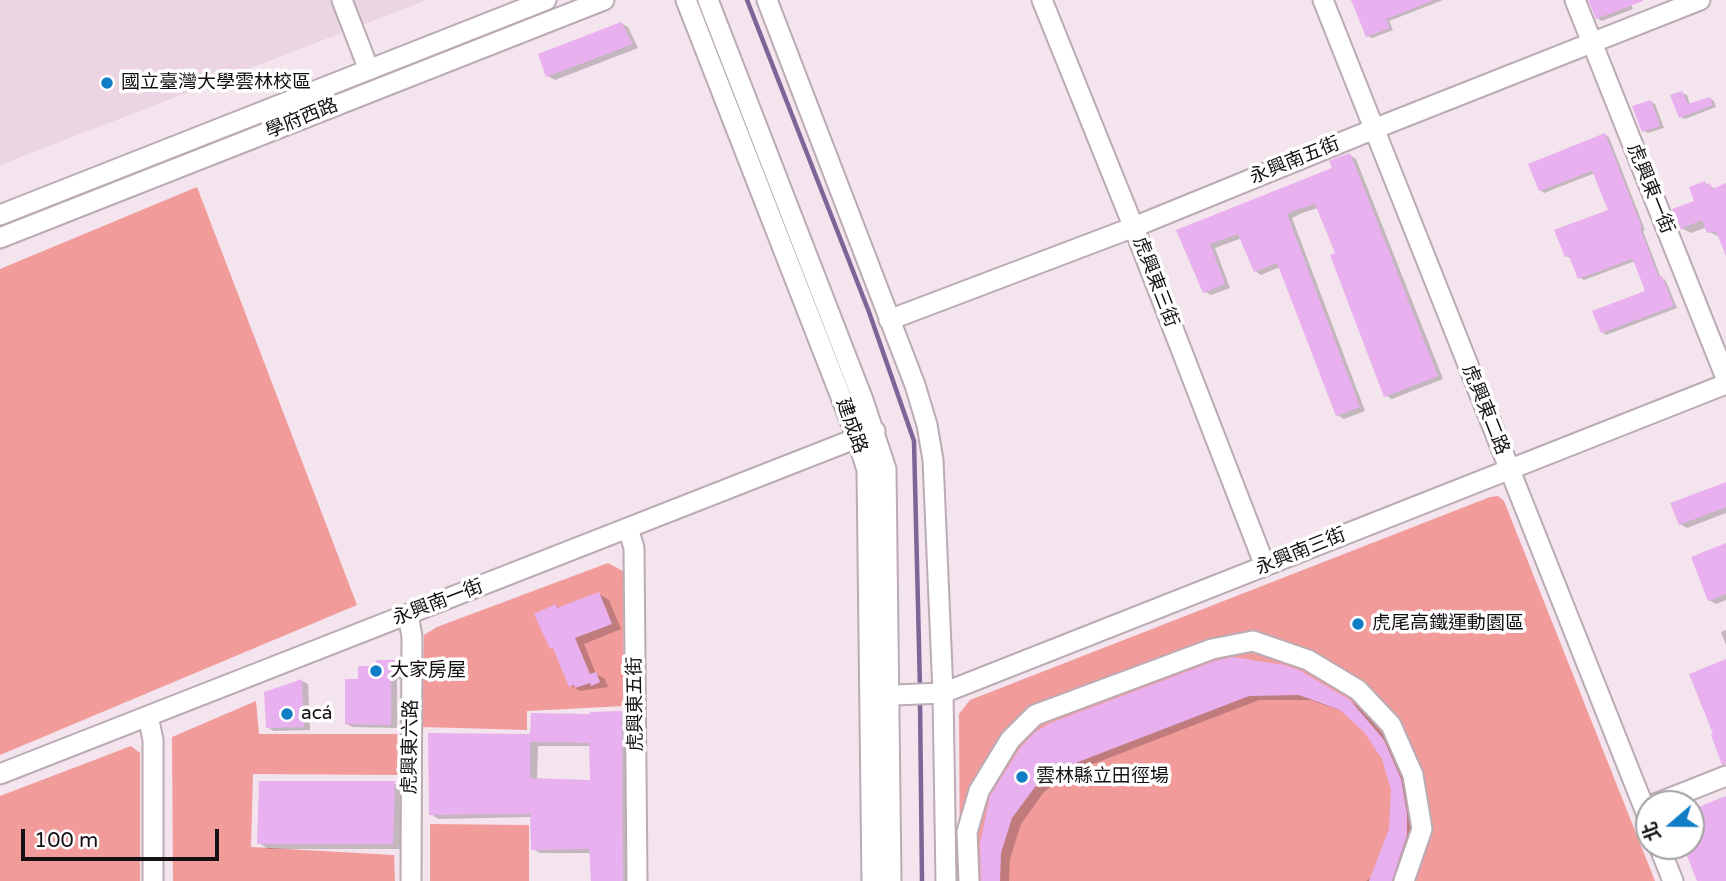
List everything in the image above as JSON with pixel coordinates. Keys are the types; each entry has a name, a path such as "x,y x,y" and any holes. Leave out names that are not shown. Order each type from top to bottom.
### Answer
{"street":[{"path":"342,0 369,70"},
{"name":"學府西路","path":"0,215 546,0"},
{"name":"學府西路","path":"0,238 604,0"},
{"name":"建成路","path":"687,0 866,435"},
{"name":"建成路","path":"708,0 866,435 885,694 891,881"},
{"path":"766,0 928,425 933,460 938,693 946,881"},
{"name":"虎興東三街","path":"1042,0 1134,227 1265,566"},
{"name":"虎興東二路","path":"1322,0 1641,790"},
{"name":"虎興東一街","path":"1575,0 1726,378"},
{"name":"永興南五街","path":"889,320 1134,227 1700,0"},
{"name":"永興南三街","path":"885,694 938,693 1726,384"},
{"name":"永興南一街","path":"0,774 866,435"},
{"name":"虎興東五街","path":"628,528 634,548 637,881"},
{"name":"虎興東六路","path":"408,614 412,637 411,881"},
{"path":"969,881 967,832 979,791 1010,740 1035,715 1212,649 1252,641 1308,660 1358,690 1391,725 1413,775 1422,829 1404,881"},
{"name":"建成路","path":"872,881 885,694"},
{"path":"148,716 153,740 153,881"},
{"path":"1694,790 1726,776"},
{"path":"1665,860 1673,881"}],"shaded area":[{"name":"國立臺灣大學雲林校區","path":"0,0 427,0 0,165"},
{"path":"197,187 357,605 0,755 0,269"},
{"name":"虎尾高鐵運動園區","path":"1498,496 1504,501 1635,831 1635,860 1647,860 1655,881 960,881 959,714 970,700"},
{"path":"608,563 623,571 624,706 527,711 527,730 422,727 424,635 437,627"},
{"path":"256,701 259,734 397,734 398,775 253,774 251,847 394,855 395,881 173,881 172,737"},
{"path":"131,746 140,753 140,881 0,881 0,796"},
{"path":"430,824 529,825 529,881 430,881"}],"building":[{"path":"1351,0 1432,1 1386,19 1390,28 1366,37"},
{"path":"1588,0 1643,0 1643,1 1596,19"},
{"path":"621,22 633,44 546,77 538,54"},
{"path":"1682,91 1688,104 1710,97 1713,105 1679,118 1670,95"},
{"path":"1651,100 1660,126 1642,132 1632,106"},
{"path":"1605,133 1659,278 1662,276 1674,306 1601,333 1592,311 1645,291 1636,267 1632,259 1578,279 1554,230 1608,210 1592,171 1539,191 1528,164"},
{"path":"1350,153 1438,376 1384,397 1330,255 1335,253 1315,204 1295,210 1287,214 1360,407 1336,416 1277,263 1254,272 1238,234 1210,244 1225,284 1203,293 1176,230 1332,168 1329,161"},
{"path":"1705,181 1706,185 1710,183 1712,189 1726,183 1726,256 1716,231 1707,233 1702,220 1680,229 1672,209 1694,201 1689,187"},
{"path":"1726,482 1726,507 1679,525 1670,503"},
{"path":"1726,543 1726,594 1708,601 1691,557"},
{"path":"599,592 612,624 575,638 590,674 596,672 600,682 591,686 590,683 575,688 574,685 569,687 553,648 550,649 534,614 556,604 557,608"},
{"name":"雲林縣立田徑場","path":"1233,657 1299,670 1350,700 1384,740 1401,779 1407,814 1407,835 1392,881 1369,881 1389,829 1391,790 1382,759 1364,732 1340,710 1299,695 1249,696 1060,769 1035,787 1012,818 1001,853 1000,881 981,881 980,843 990,796 1020,748 1034,733 1050,723 1215,661"},
{"path":"1726,659 1726,764 1722,765 1711,735 1713,734 1689,674"},
{"path":"376,660 395,660 395,676 391,676 391,725 345,724 345,679 358,679 358,666 376,666"},
{"path":"302,679 304,727 266,728 264,692"},
{"path":"622,711 623,881 591,881 589,849 531,850 530,814 429,815 428,733 530,734 531,713","holes":["530,742 589,743 590,780 530,778"]},
{"path":"259,781 395,781 393,844 257,844"},
{"path":"1726,796 1726,881 1697,881 1689,860 1705,860 1705,804"}],"waterway":[{"path":"747,0 869,312 914,441 920,688"},
{"path":"920,700 922,881"}],"place":[{"name":"國立臺灣大學雲林校區","path":"107,83"},
{"name":"虎尾高鐵運動園區","path":"1358,624"},
{"name":"大家房屋","path":"376,671"},
{"name":"acá","path":"287,714"},
{"name":"雲林縣立田徑場","path":"1022,777"}]}
